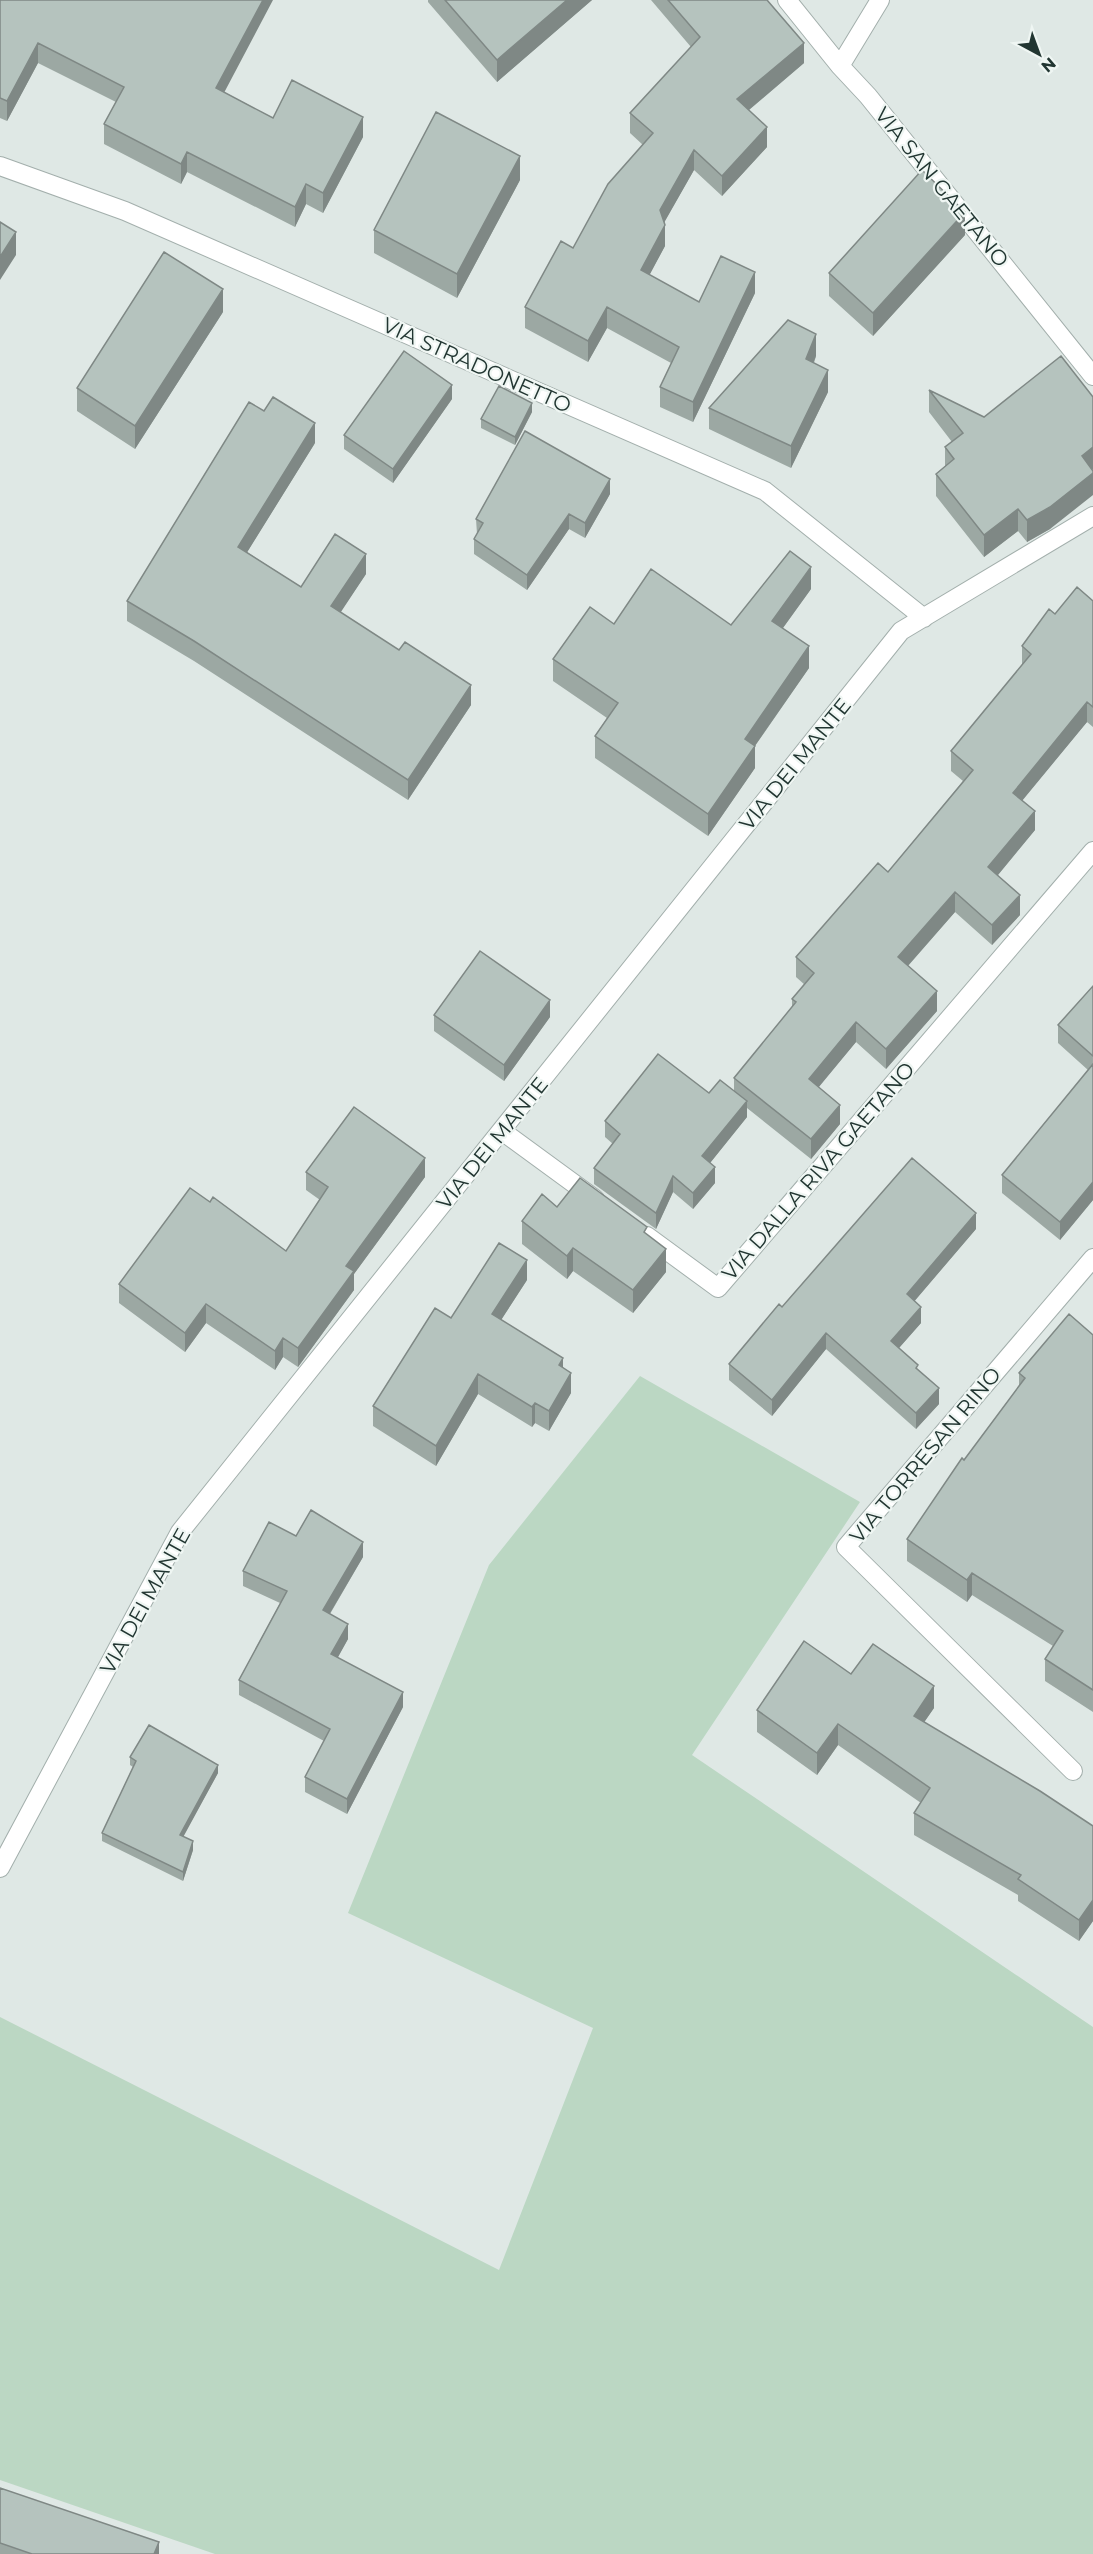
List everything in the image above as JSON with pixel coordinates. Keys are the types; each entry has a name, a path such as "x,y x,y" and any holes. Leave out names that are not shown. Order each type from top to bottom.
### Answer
{"street":[{"name":"VIA SAN GAETANO","path":"787,0 840,66 868,96 1093,376"},
{"path":"840,66 880,0"},
{"name":"VIA STRADONETTO","path":"0,166 125,211 765,491 924,618"},
{"name":"VIA DEI MANTE","path":"0,1868 180,1532 902,631 1093,516"},
{"name":"VIA DALLA RIVA GAETANO","path":"633,1227 718,1288 1093,851"},
{"path":"502,1131 605,1206"},
{"name":"VIA TORRESAN RINO","path":"1073,1771 846,1546 1093,1258"}],"green space":[{"path":"640,1376 860,1502 692,1755 1093,2027 1093,2554 215,2554 0,2480 0,2017 499,2270 593,2028 348,1913 489,1565"}],"building":[{"path":"0,0 263,0 216,88 273,118 292,80 363,117 323,193 306,184 295,207 187,152 181,164 104,124 124,87 38,43 7,101 0,98"},
{"path":"445,0 567,0 497,60"},
{"path":"668,0 767,0 804,43 737,99 767,127 722,176 694,150 660,210 665,225 641,270 699,302 721,256 755,272 693,402 660,387 679,347 607,307 588,341 525,307 561,241 573,248 608,184 653,133 630,113 700,37"},
{"path":"436,112 520,156 457,274 374,230"},
{"path":"922,170 965,212 873,313 829,273"},
{"path":"0,222 16,232 0,257"},
{"path":"164,252 223,289 135,426 77,388"},
{"path":"788,320 816,334 806,359 828,370 791,446 709,408"},
{"path":"404,351 452,385 393,469 344,435"},
{"path":"1061,356 1093,397 1093,447 1082,456 1093,473 1050,507 1027,520 1018,509 984,535 936,474 954,459 945,447 963,433 929,390 984,417"},
{"path":"499,386 532,403 515,437 481,419"},
{"path":"273,397 315,423 238,547 301,587 335,534 366,554 331,606 399,650 405,642 471,685 408,780 194,641 127,601 249,402 264,411"},
{"path":"525,431 610,479 585,523 569,514 527,575 474,539 483,523 476,519"},
{"path":"790,551 811,567 772,621 809,646 745,739 755,746 708,814 595,736 618,703 553,659 590,607 614,624 651,569 731,625"},
{"path":"1077,587 1093,601 1093,707 1087,702 1013,793 1035,811 988,867 1020,895 992,925 955,892 898,957 937,991 886,1049 856,1022 809,1079 840,1105 811,1139 734,1078 796,1002 792,999 814,973 796,957 878,863 888,872 973,770 951,751 1031,654 1022,646 1049,609 1055,614"},
{"path":"480,951 550,1000 504,1065 434,1015"},
{"path":"1093,986 1093,1056 1058,1025"},
{"path":"658,1054 709,1093 720,1080 747,1101 702,1156 715,1167 693,1193 673,1176 656,1213 594,1168 620,1134 605,1121"},
{"path":"1093,1064 1093,1182 1060,1222 1002,1175"},
{"path":"354,1107 425,1158 346,1266 354,1271 298,1348 283,1338 275,1351 206,1304 185,1333 119,1284 190,1188 210,1202 213,1197 286,1251 328,1187 306,1172"},
{"path":"912,1158 976,1213 907,1294 921,1307 891,1341 918,1365 916,1368 939,1388 916,1413 826,1333 772,1400 729,1364 779,1304 782,1307"},
{"path":"580,1178 647,1227 644,1232 666,1249 633,1290 573,1248 567,1256 522,1221 542,1194 557,1207"},
{"path":"499,1243 527,1260 492,1314 563,1358 559,1365 571,1373 549,1411 535,1403 532,1407 478,1374 436,1446 373,1406 435,1308 451,1318"},
{"path":"1069,1314 1093,1335 1093,1690 1045,1659 1063,1631 972,1573 967,1580 907,1539 962,1458 964,1460 1025,1378 1019,1373"},
{"path":"311,1510 363,1542 323,1610 348,1624 331,1654 403,1692 347,1799 305,1777 330,1729 239,1680 287,1591 243,1571 269,1522 296,1536"},
{"path":"804,1641 851,1674 873,1644 934,1686 914,1716 1040,1791 1093,1826 1093,1900 1079,1920 1018,1879 1021,1875 914,1813 930,1788 838,1724 817,1753 757,1710"},
{"path":"149,1725 218,1765 180,1835 193,1841 183,1872 102,1833 136,1761 130,1757"},
{"path":"0,2488 159,2542 154,2554 32,2554 0,2543"}]}
